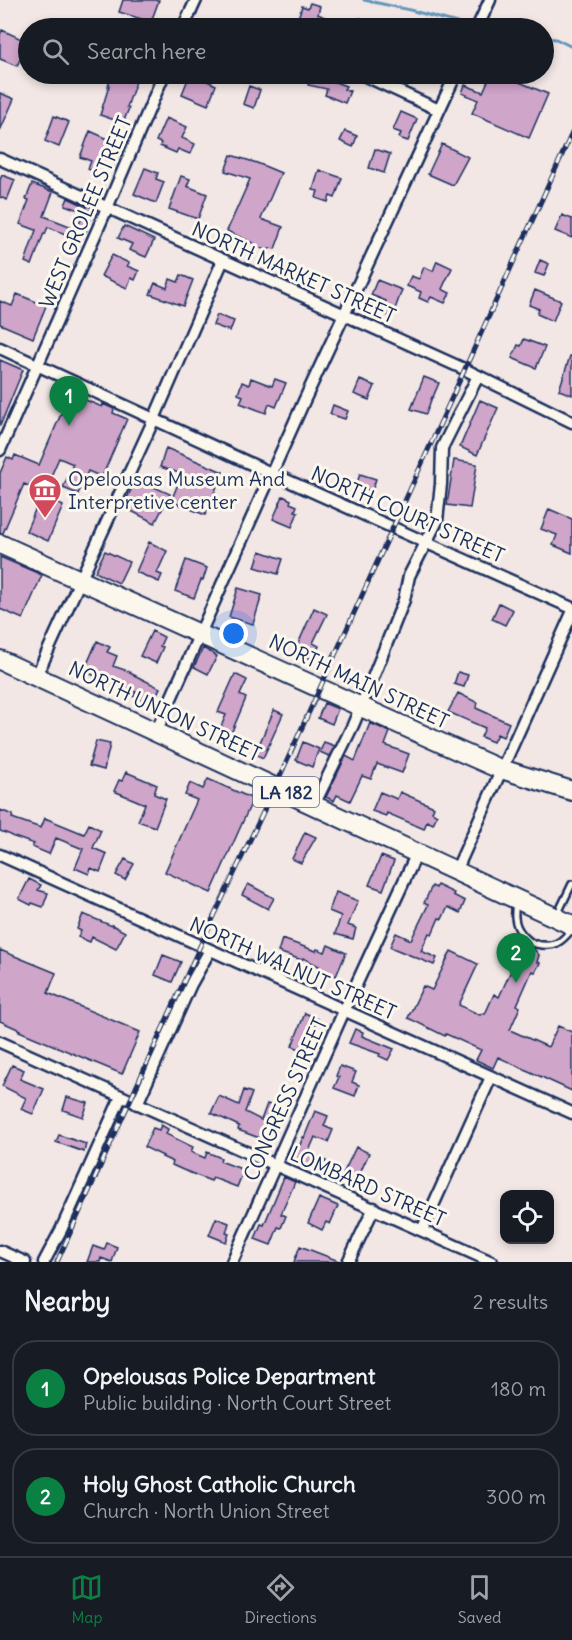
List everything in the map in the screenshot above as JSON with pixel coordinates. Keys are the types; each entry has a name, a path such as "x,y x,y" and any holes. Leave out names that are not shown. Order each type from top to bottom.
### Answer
{"main road":[{"name":"NORTH MAIN STREET","path":"0,544 461,752 502,769 572,791"},
{"name":"NORTH UNION STREET","path":"0,660 566,924"}],"street":[{"path":"188,18 196,0"},
{"path":"482,18 490,0"},
{"name":"WEST GROLEE STREET","path":"0,450 160,84"},
{"path":"383,84 439,110"},
{"path":"156,732 451,84"},
{"name":"NORTH MARKET STREET","path":"0,159 478,376 572,422"},
{"path":"36,677 154,419 223,260"},
{"name":"NORTH COURT STREET","path":"0,348 572,608"},
{"path":"314,805 353,725 404,600 409,576 437,521 440,509 442,448 478,376"},
{"path":"456,871 572,614"},
{"name":"CONGRESS STREET","path":"232,1262 417,853"},
{"name":"NORTH WALNUT STREET","path":"0,855 572,1113"},
{"path":"44,1262 210,950"},
{"name":"LOMBARD STREET","path":"0,1042 422,1230 471,1258 492,1262"},
{"path":"422,1230 491,1077"},
{"path":"348,1262 374,1208"},
{"path":"0,1251 25,1262"}],"lane":[{"path":"517,900 514,912 521,935 534,944 544,946 557,944 566,924 572,884"}],"building":[{"path":"123,0 159,0 152,18 138,18 119,12"},
{"path":"310,3 320,6 318,14 326,18 298,18 302,6 308,8"},
{"path":"2,30 18,37 17,66 0,59"},
{"path":"109,84 135,84 123,123 100,115"},
{"path":"186,84 216,85 208,105 182,94"},
{"path":"340,84 346,86 344,89 350,91 345,103 325,95 327,89 308,85"},
{"path":"487,84 524,84 548,94 529,138 472,113 478,100 462,93 465,85 483,92"},
{"path":"249,86 260,90 254,108 243,104"},
{"path":"0,93 14,99 0,131"},
{"path":"401,112 417,119 408,141 399,138 401,133 393,130"},
{"path":"54,116 69,122 59,147 45,141"},
{"path":"166,118 187,127 182,138 195,144 190,154 178,149 176,153 160,146 161,143 156,141"},
{"path":"90,131 108,139 106,146 110,147 106,159 101,157 95,172 88,169 91,161 80,157"},
{"path":"345,131 357,136 353,147 340,141"},
{"path":"442,144 468,157 453,185 428,174"},
{"path":"375,149 390,154 384,173 369,168"},
{"path":"231,155 281,173 261,219 283,227 275,249 270,248 268,251 227,231 250,179 225,171"},
{"path":"145,168 158,173 156,179 164,182 156,203 134,194"},
{"path":"319,170 342,178 335,198 330,196 328,202 316,198 318,191 313,190"},
{"path":"2,175 15,180 7,200 0,197"},
{"path":"181,176 190,179 187,186 207,194 198,219 169,209"},
{"path":"32,184 53,192 44,216 77,229 84,212 65,205 68,198 93,212 85,234 78,231 75,238 48,227 32,265 25,262 36,230 20,224"},
{"path":"562,215 572,219 572,238 555,231"},
{"path":"124,226 154,240 146,257 129,250 132,244 118,238"},
{"path":"112,255 129,263 127,266 139,271 135,280 131,278 127,288 101,276"},
{"path":"540,260 549,264 544,276 535,273"},
{"path":"437,261 452,268 442,289 450,293 445,303 431,297 428,302 419,298 421,292 407,286 411,276 419,279 424,267 433,271"},
{"path":"181,275 193,280 183,306 150,294 155,283 167,288 170,279 178,282"},
{"path":"377,280 402,290 392,317 381,313 386,301 371,295"},
{"path":"535,290 561,301 553,321 537,314 539,309 529,305"},
{"path":"17,294 46,306 33,338 0,324 0,301 12,306"},
{"path":"217,315 234,321 230,331 213,325"},
{"path":"524,339 545,347 536,368 512,358 518,345 521,346"},
{"path":"570,356 572,356 572,395 559,390"},
{"path":"0,360 23,370 0,426"},
{"path":"424,377 439,383 426,414 411,409"},
{"path":"251,378 272,386 275,379 286,383 276,407 269,404 266,413 240,403 243,396 238,394 242,382 249,385"},
{"path":"360,380 375,386 369,400 354,394"},
{"path":"67,392 102,407 103,404 114,409 113,413 127,419 102,477 88,471 78,494 63,488 73,464 59,458 44,492 24,484 3,533 0,533 0,473 7,457 13,460 15,455 39,465 67,400 65,399"},
{"path":"480,400 498,408 477,455 460,447"},
{"path":"333,405 348,411 345,419 330,414"},
{"path":"166,448 223,472 205,515 171,501 182,474 160,467"},
{"path":"454,460 477,464 470,508 447,505"},
{"path":"360,474 376,479 372,491 356,486"},
{"path":"136,479 170,494 155,523 123,507"},
{"name":"Opelousas Museum And Interpretive center","path":"41,496 63,506 48,541 26,531"},
{"path":"283,496 297,506 295,511 298,512 292,527 273,519"},
{"path":"549,509 572,519 572,553 553,545 557,535 541,529"},
{"path":"149,542 167,551 157,573 162,575 159,582 136,572"},
{"path":"105,551 129,562 119,583 95,572"},
{"path":"260,551 283,559 278,574 255,567"},
{"path":"0,557 42,575 23,619 0,609"},
{"path":"186,560 207,568 194,598 175,591"},
{"path":"238,588 262,595 253,624 229,617"},
{"path":"499,603 513,610 505,625 492,619"},
{"path":"314,608 327,614 313,643 319,646 313,660 295,651"},
{"path":"152,631 164,637 160,646 163,647 156,663 140,656"},
{"path":"97,641 110,647 107,652 117,656 113,666 131,672 160,688 151,705 133,696 136,692 84,671"},
{"path":"203,648 217,656 208,674 194,667"},
{"path":"458,672 468,675 464,687 454,684"},
{"path":"235,674 247,680 240,695 246,698 230,736 219,731 226,715 218,712"},
{"path":"458,693 478,703 476,708 509,723 503,737 497,734 493,742 481,737 485,728 448,712"},
{"path":"324,703 338,709 332,724 318,718"},
{"path":"274,710 283,714 263,758 255,754"},
{"path":"370,723 390,732 385,745 409,754 402,773 377,764 371,779 362,776 350,801 337,795 334,801 326,797 346,756 355,761"},
{"path":"96,741 110,744 104,770 89,766"},
{"path":"303,742 319,749 312,767 296,760"},
{"path":"324,742 335,746 329,756 320,752"},
{"path":"126,772 157,785 154,794 166,799 155,827 138,821 145,804 114,791"},
{"path":"208,779 253,799 211,893 165,872 197,800 185,795 190,783 203,789"},
{"path":"380,792 397,799 400,792 434,807 432,812 437,815 433,824 427,821 424,829 387,813 386,816 372,811"},
{"path":"0,810 13,815 12,818 41,828 45,818 84,834 89,824 101,830 93,848 107,854 100,872 91,868 89,874 75,868 83,849 56,838 49,854 32,847 34,844 0,831"},
{"path":"305,832 316,837 301,863 292,859"},
{"path":"381,856 394,861 383,890 369,885"},
{"path":"125,859 134,864 125,880 116,875"},
{"path":"29,879 41,885 38,890 48,893 43,907 32,903 31,905 19,899"},
{"path":"248,884 274,898 268,909 242,895"},
{"path":"437,885 465,901 460,913 448,907 442,919 439,918 432,934 429,933 421,951 437,958 434,965 390,947 396,933 411,940 428,905 424,903 432,886 436,888"},
{"path":"336,892 358,901 348,925 356,928 353,939 335,934 341,916 329,911"},
{"path":"83,914 125,932 116,949 92,937 90,942 78,937 81,931 77,929"},
{"path":"282,939 316,951 317,949 325,952 328,945 346,953 336,976 303,958 302,960 278,952"},
{"path":"521,948 533,948 539,955 537,962 540,963 535,972 532,971 517,1005 520,1007 510,1030 548,1047 558,1026 572,1032 572,1091 498,1057 493,1068 476,1060 481,1050 408,1018 423,986 432,990 451,951 478,964 459,1005 480,1015 485,1014 494,994 499,997 515,962 511,960 514,952 518,954"},
{"path":"0,950 56,973 48,993 140,1032 122,1074 0,1021"},
{"path":"163,955 181,962 172,982 155,975"},
{"path":"305,1013 318,1019 305,1051 292,1046"},
{"path":"355,1029 363,1032 362,1036 394,1049 388,1060 379,1056 380,1054 349,1043"},
{"path":"12,1065 24,1070 20,1079 44,1089 33,1114 21,1109 26,1098 2,1086"},
{"path":"340,1066 356,1072 352,1082 359,1085 355,1096 334,1088 339,1077 336,1076"},
{"path":"244,1090 252,1093 245,1112 261,1120 267,1104 282,1109 270,1142 238,1130 239,1126 211,1113 219,1096 239,1105"},
{"path":"67,1097 88,1103 83,1117 63,1110"},
{"path":"315,1111 328,1116 324,1126 333,1130 328,1142 315,1137 309,1151 326,1161 322,1170 287,1158 291,1147 298,1150"},
{"path":"161,1125 168,1129 166,1134 193,1147 191,1152 205,1158 207,1152 221,1158 220,1161 244,1170 237,1187 213,1178 211,1181 183,1170 172,1165 173,1162 163,1156 144,1147 153,1128 159,1130"},
{"path":"59,1135 86,1144 84,1152 56,1142"},
{"path":"356,1147 369,1153 356,1182 342,1176"},
{"path":"284,1177 295,1182 281,1214 286,1216 281,1228 278,1227 271,1245 255,1239 261,1224 264,1225"},
{"path":"319,1198 338,1206 330,1224 326,1222 322,1230 308,1223"},
{"path":"216,1218 229,1223 226,1242 209,1235"},
{"path":"107,1243 117,1247 112,1262 101,1258 100,1262 87,1262 93,1246 104,1250"},
{"path":"300,1246 339,1261 294,1262"}],"waterway":[{"path":"364,0 439,18"},
{"path":"554,39 572,47"}],"railway":[{"path":"57,1262 572,133"}],"place":[{"name":"Opelousas Police Department","path":"69,426"},
{"name":"Opelousas Museum And Interpretive center","path":"45,519"},
{"name":"Holy Ghost Catholic Church","path":"516,983"}]}
